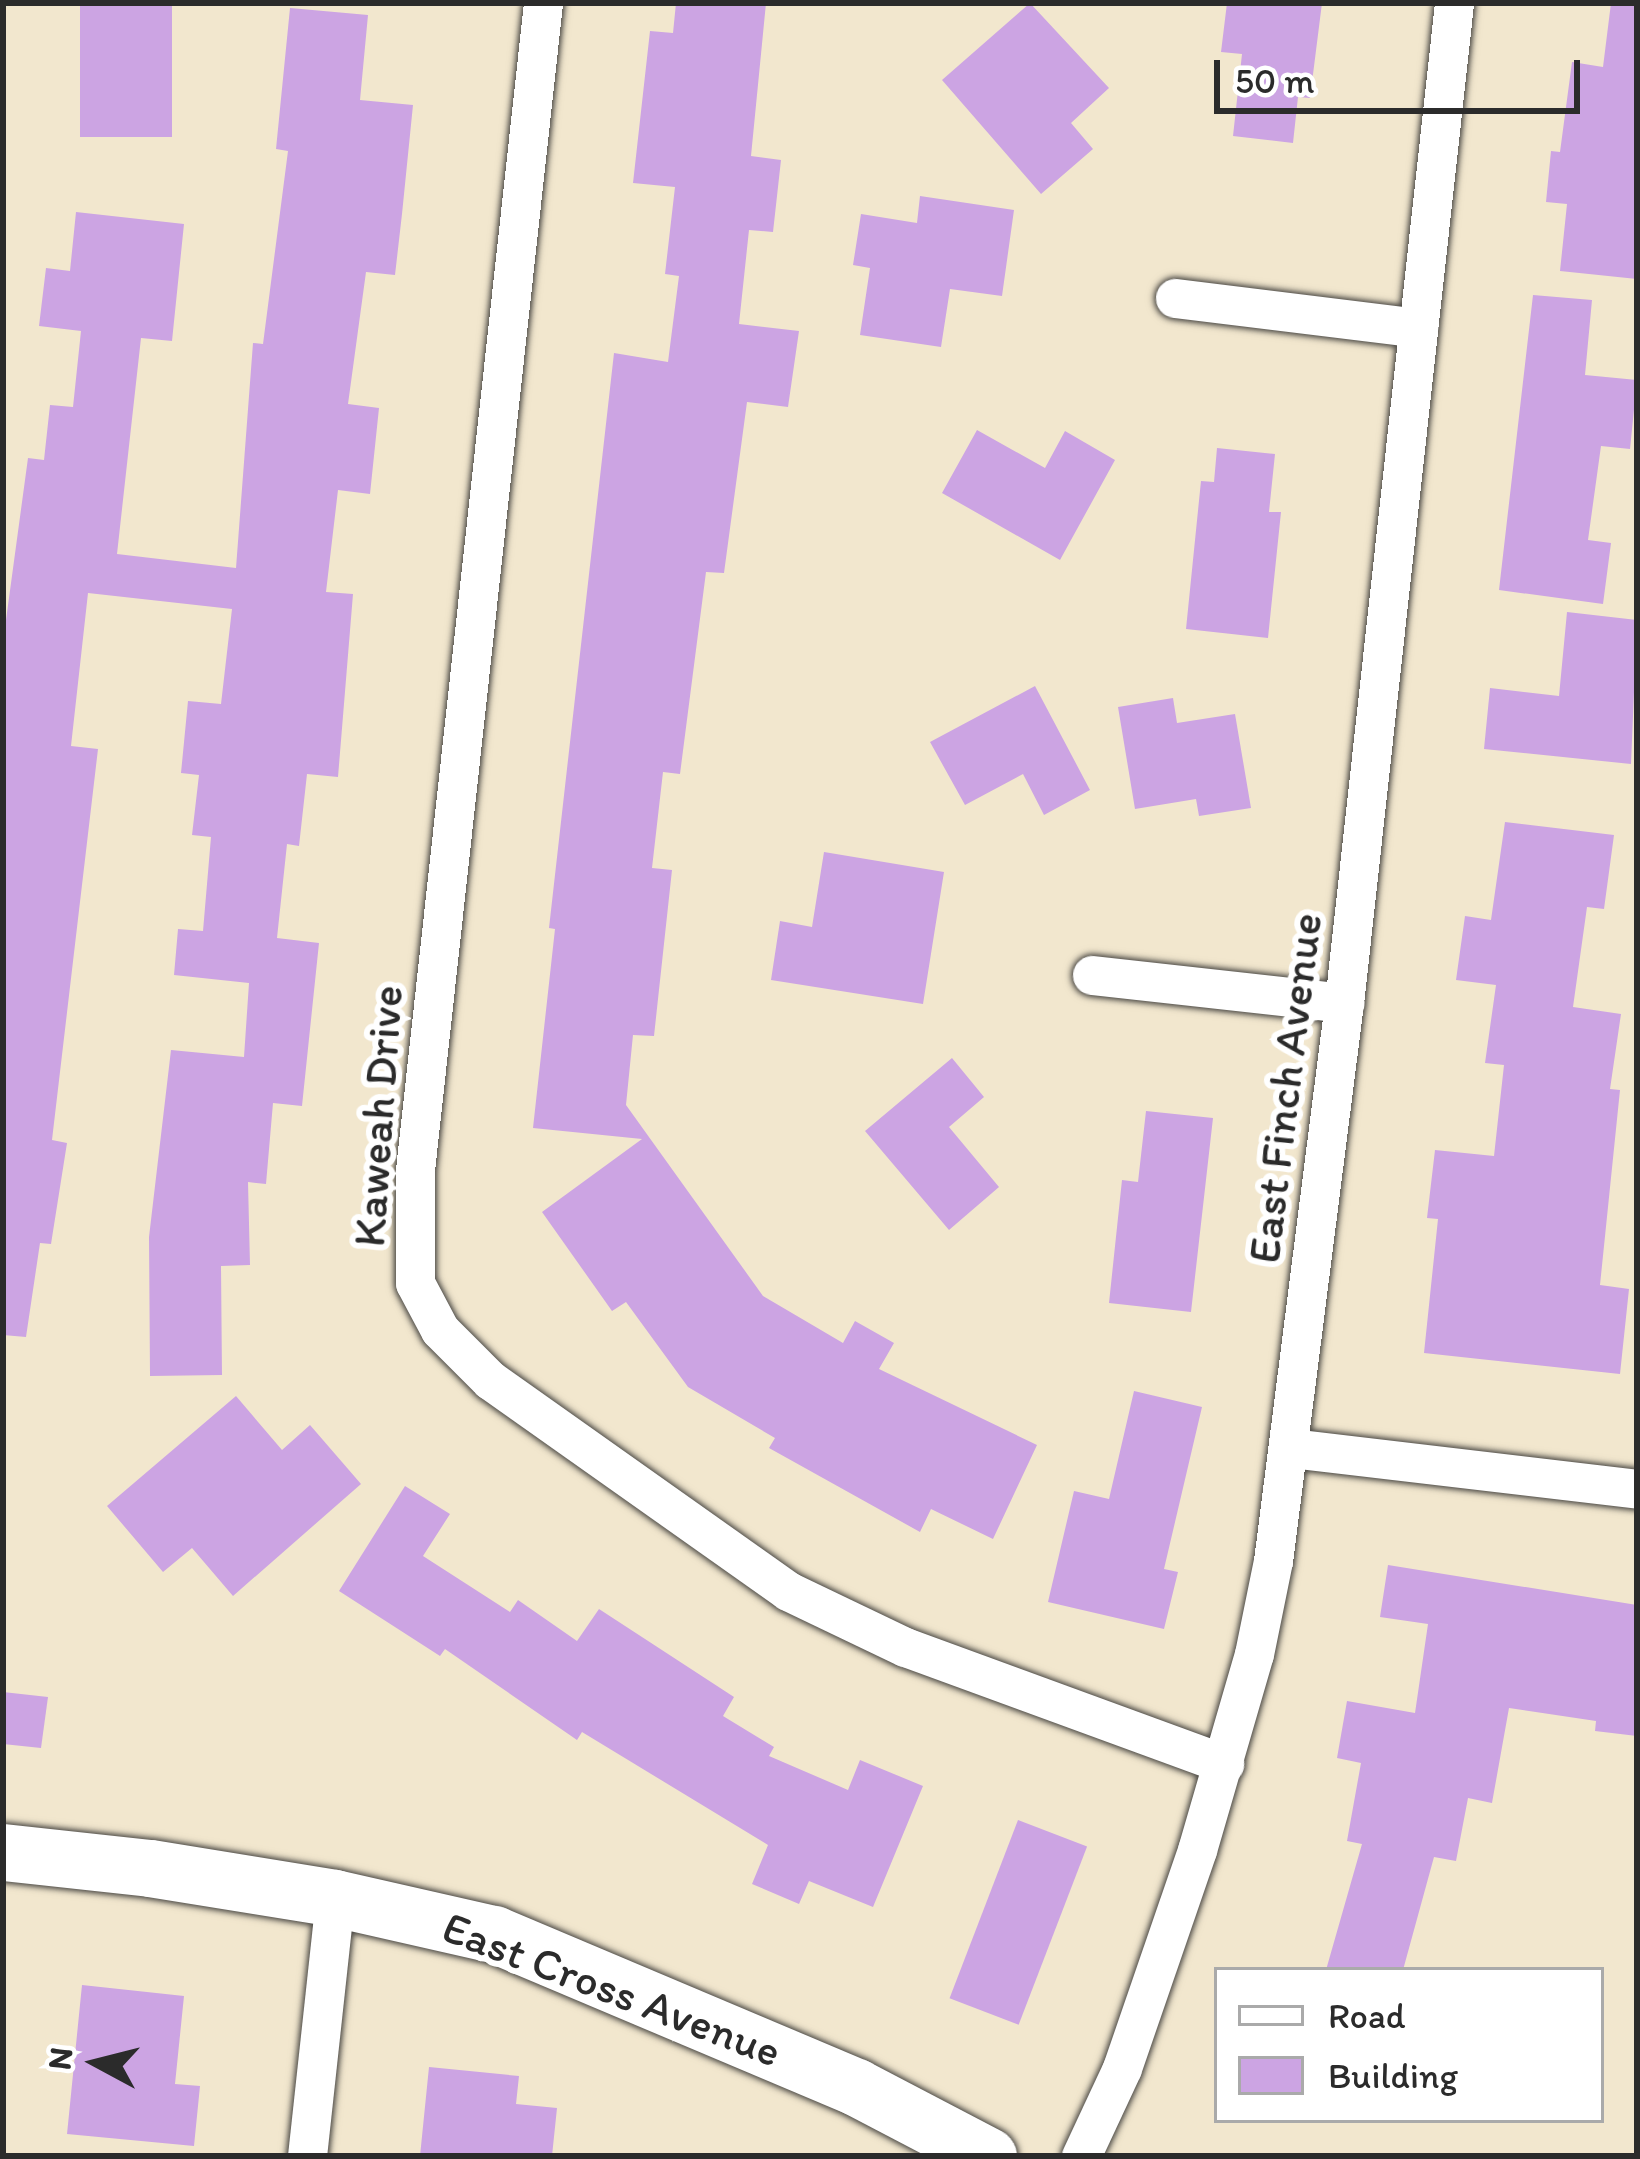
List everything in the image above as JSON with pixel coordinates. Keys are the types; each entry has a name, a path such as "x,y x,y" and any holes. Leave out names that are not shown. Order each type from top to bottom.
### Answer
{"street":[{"name":"Kaweah Drive","path":"543,3 415,1170 415,1282 440,1330 490,1380 788,1591 981,1677 1224,1764"},
{"name":"East Finch Avenue","path":"1081,2156 1122,2068 1224,1764 1254,1654 1290,1448 1454,3"},
{"path":"1174,298 1418,328"},
{"path":"1091,975 1344,1003"},
{"path":"1290,1448 1637,1489"},
{"name":"East Cross Avenue","path":"3,1852 150,1868 335,1898 494,1934 856,2087 988,2156"},
{"path":"307,2156 335,1898"}],"building":[{"path":"80,3 172,3 172,137 80,137"},
{"path":"676,3 766,3 751,156 781,160 773,232 749,230 739,324 799,331 788,407 747,402 724,573 706,572 680,774 663,772 652,868 672,870 654,1036 633,1035 626,1105 763,1296 843,1343 855,1321 894,1343 879,1369 1037,1445 993,1539 931,1509 920,1532 769,1448 775,1438 688,1387 626,1302 612,1311 542,1212 642,1139 533,1128 555,929 549,928 614,353 668,362 679,276 665,274 675,187 633,183 650,31 673,33"},
{"path":"1030,3 1109,88 1071,123 1093,149 1041,194 942,80"},
{"path":"1227,3 1322,3 1310,98 1298,97 1293,143 1233,136 1242,54 1221,52"},
{"path":"1611,3 1637,3 1637,279 1560,271 1567,204 1546,202 1551,151 1560,152 1572,62 1603,67"},
{"path":"290,8 368,15 360,100 413,105 402,214 395,275 366,272 348,404 379,408 370,494 338,490 326,592 353,594 338,777 307,774 299,846 287,844 277,938 319,943 302,1106 273,1103 266,1184 248,1182 250,1265 221,1266 222,1375 150,1376 149,1237 171,1050 244,1057 249,983 174,975 178,929 203,931 211,837 192,835 199,775 181,773 188,701 221,704 232,609 88,593 71,746 98,749 52,1140 67,1143 51,1244 40,1243 26,1337 3,1335 3,642 28,458 44,460 50,405 73,407 81,331 39,326 46,268 70,271 76,212 184,224 172,341 141,338 117,554 236,568 253,343 263,344 288,151 276,149"},
{"path":"920,196 1014,210 1002,296 950,289 941,347 860,335 870,268 853,265 861,214 917,223"},
{"path":"1533,295 1592,300 1585,375 1637,380 1630,449 1601,446 1588,540 1611,543 1603,604 1499,590"},
{"path":"977,430 1045,468 1065,431 1115,460 1060,560 942,493"},
{"path":"1217,448 1275,454 1269,512 1281,512 1268,638 1186,629 1201,481 1214,482"},
{"path":"1567,612 1637,620 1631,764 1484,749 1490,688 1559,696"},
{"path":"1035,686 1090,790 1044,815 1023,774 965,805 930,742"},
{"path":"1173,698 1177,723 1235,714 1251,808 1199,816 1196,799 1135,809 1118,707"},
{"path":"1505,822 1614,835 1604,909 1587,907 1573,1007 1621,1014 1610,1089 1620,1090 1600,1285 1629,1289 1620,1374 1424,1353 1438,1219 1427,1218 1435,1150 1494,1156 1504,1065 1485,1063 1496,985 1456,980 1465,916 1491,920"},
{"path":"824,852 944,872 923,1004 771,980 780,921 812,927"},
{"path":"952,1058 984,1097 949,1127 999,1187 949,1230 865,1131"},
{"path":"1146,1111 1213,1118 1191,1312 1109,1303 1122,1180 1138,1182"},
{"path":"1134,1391 1202,1407 1164,1569 1178,1572 1164,1629 1048,1602 1074,1491 1109,1499"},
{"path":"236,1396 282,1450 310,1425 361,1484 233,1596 192,1548 163,1572 107,1506"},
{"path":"405,1486 450,1514 423,1556 510,1612 518,1600 577,1641 599,1609 734,1697 723,1716 774,1747 769,1756 848,1790 860,1760 923,1786 873,1907 809,1881 799,1904 752,1884 768,1845 582,1732 577,1740 445,1649 440,1656 339,1591"},
{"path":"1388,1565 1637,1605 1637,1736 1595,1731 1596,1721 1509,1708 1492,1803 1468,1798 1456,1861 1434,1857 1404,1967 1327,1967 1362,1844 1347,1841 1361,1763 1337,1758 1347,1701 1415,1713 1428,1624 1380,1617"},
{"path":"3,1692 48,1697 41,1748 3,1744"},
{"path":"1018,1820 1087,1847 1019,2025 950,1998"},
{"path":"82,1985 184,1996 175,2084 200,2086 194,2146 67,2134"},
{"path":"429,2067 519,2076 516,2104 557,2108 552,2156 420,2156"}]}
